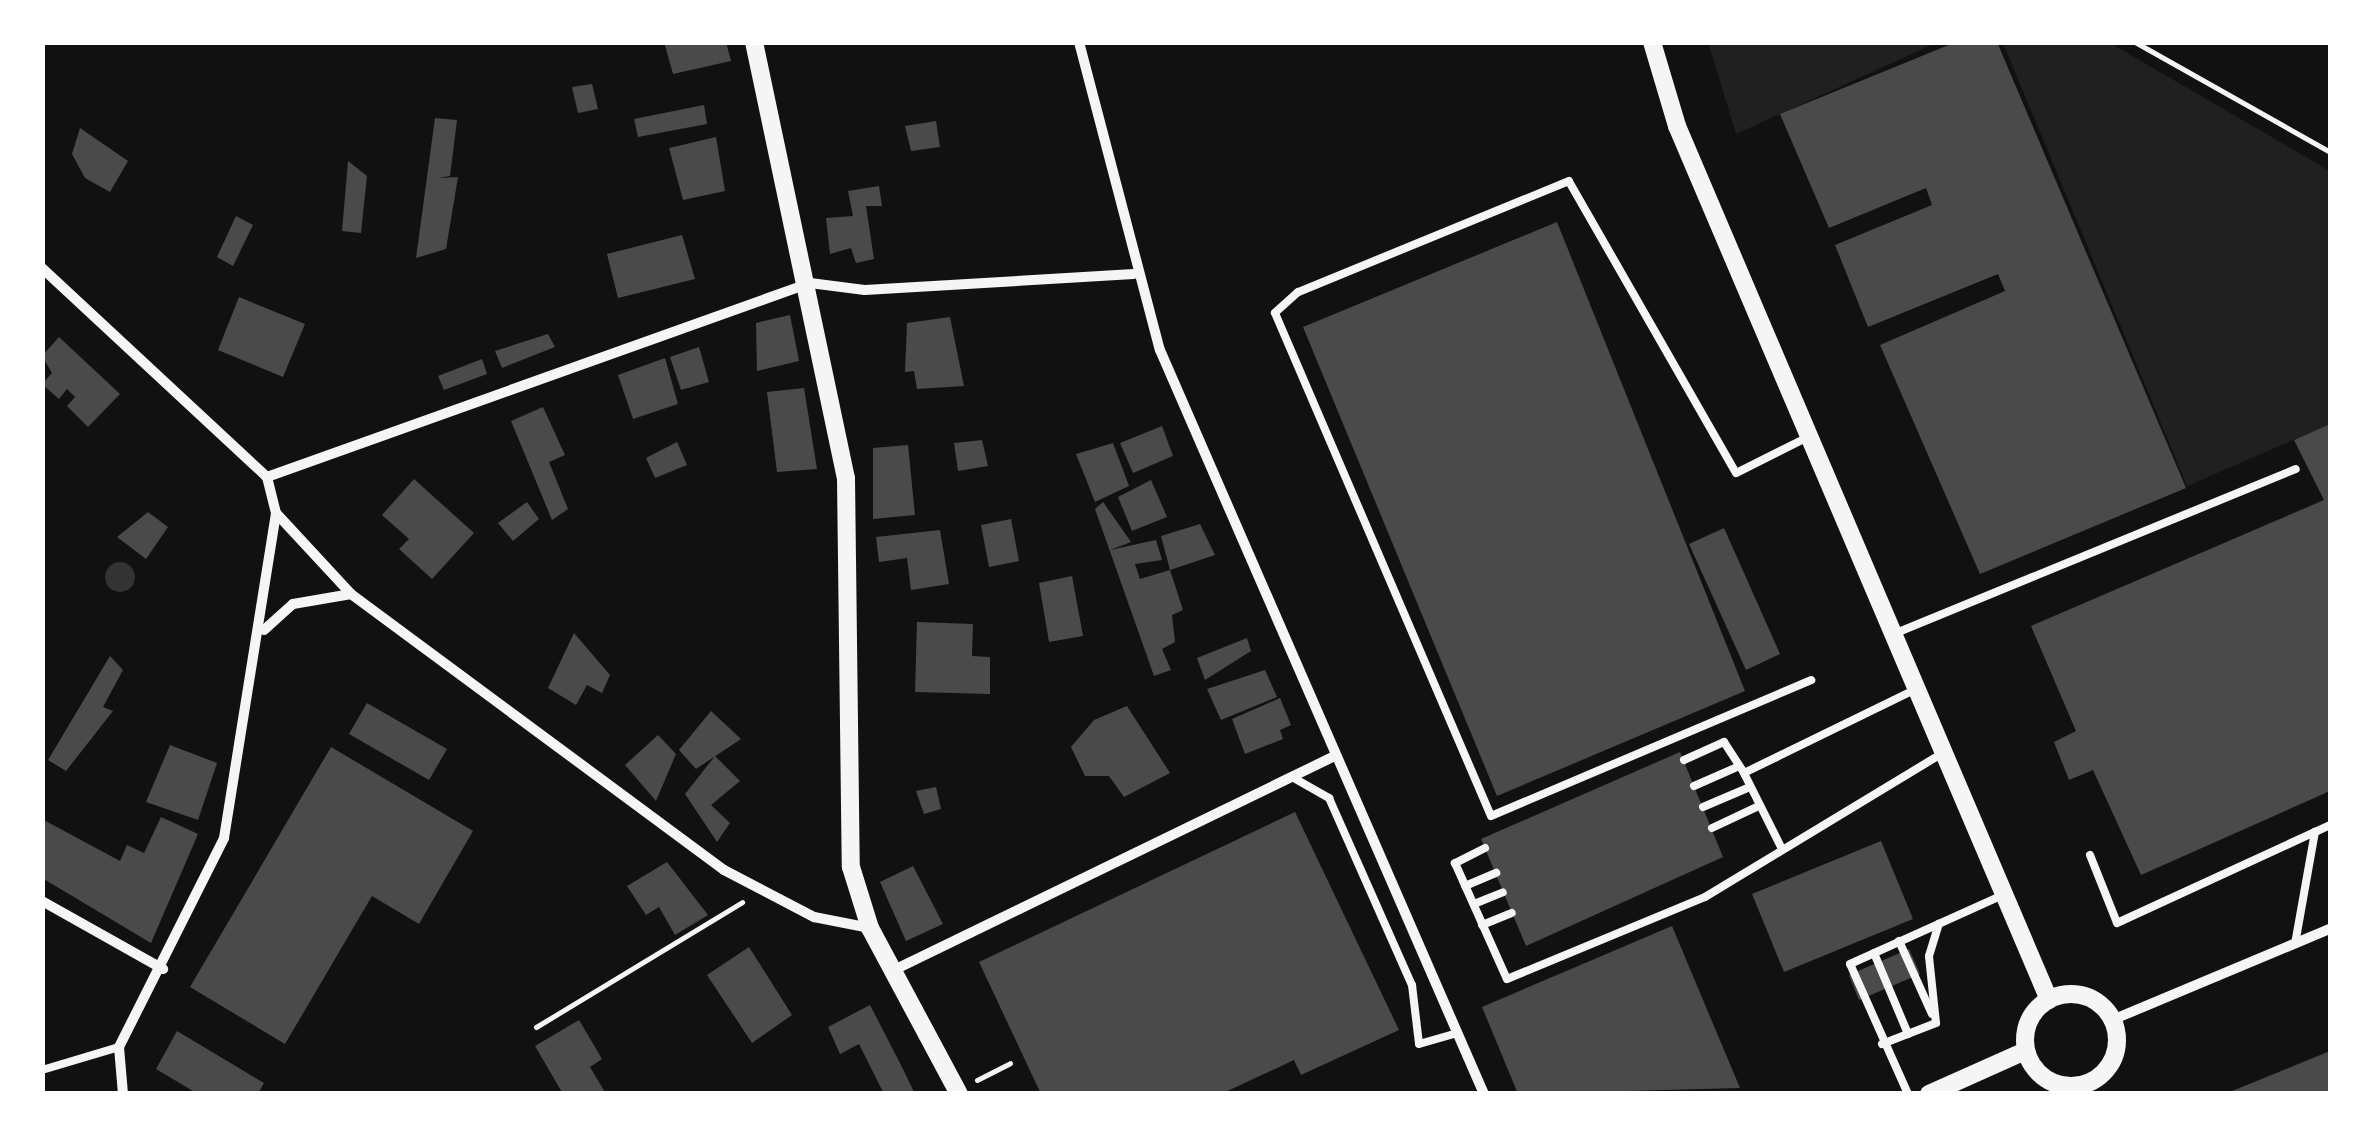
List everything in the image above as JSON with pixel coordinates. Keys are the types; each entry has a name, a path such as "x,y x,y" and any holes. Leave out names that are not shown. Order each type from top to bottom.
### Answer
{"street":[{"path":"754,42 810,283 846,478 852,867 870,928 959,1094"},
{"path":"1079,42 1134,274 1208,475 1484,1094"},
{"path":"1652,42 1677,126 1947,750 2048,1000"},
{"path":"42,268 267,477 276,513 262,632 224,838 163,969 120,1047 123,1094"},
{"path":"267,477 810,283 864,290 1134,274"},
{"path":"276,513 351,594 762,890 814,918 870,928"},
{"path":"262,632 292,604 351,594"},
{"path":"894,970 1333,757"},
{"path":"42,901 163,969"},
{"path":"2112,1020 2330,929"},
{"path":"2087,997 2112,1020 2112,1060 2090,1088 2044,1078 2026,1051 2028,1024 2048,1000 2087,997"},
{"path":"1938,1092 2026,1051"}],"lane":[{"path":"1811,436 1736,473 1569,181 1298,292 1275,312 1491,816 1811,680"},
{"path":"1896,633 2296,469"},
{"path":"1744,773 1920,687"},
{"path":"1684,760 1724,742 1782,849"},
{"path":"1485,848 1456,863 1507,979 1705,896 1947,750"},
{"path":"1694,786 1735,768"},
{"path":"1292,777 1330,798 1412,986 1420,1044 1457,1034"},
{"path":"1703,807 1750,788"},
{"path":"1712,828 1759,806"},
{"path":"2090,855 2117,922 2330,825"},
{"path":"2296,944 2315,832"},
{"path":"1465,886 1496,872"},
{"path":"1474,904 1503,892"},
{"path":"1908,1094 1882,1044 1850,964 2005,894"},
{"path":"1482,925 1512,913"},
{"path":"1936,1023 1929,956 1940,923"},
{"path":"1899,941 1936,1023"},
{"path":"1874,953 1908,1034"},
{"path":"1882,1044 1936,1023"},
{"path":"42,1070 120,1047"}],"path":[{"path":"2134,42 2330,152"},
{"path":"536,1027 762,890"},
{"path":"986,1076 1010,1063"}],"shaded area":[{"path":"1708,42 1936,42 1936,43 1736,134"},
{"path":"2003,43 2110,43 2330,171 2330,424 2187,486"},
{"path":"120,562 134,571 135,577 126,591 120,592 106,583 105,577 114,563"}],"building":[{"path":"664,42 726,42 731,61 673,74"},
{"path":"1956,42 1997,42 2186,488 1980,574 1880,345 2005,291 1998,274 1868,327 1835,245 1932,205 1926,188 1829,228 1780,114"},
{"path":"592,84 598,109 578,113 572,87"},
{"path":"704,105 707,124 638,137 634,119"},
{"path":"435,118 457,120 450,176 438,178 458,177 446,249 416,258"},
{"path":"936,121 940,147 911,151 905,126"},
{"path":"80,128 128,161 110,192 85,178 72,154"},
{"path":"716,137 725,191 683,200 669,148"},
{"path":"348,161 367,176 361,233 342,231"},
{"path":"879,186 882,206 866,206 874,259 856,263 851,248 830,254 826,218 853,216 848,191"},
{"path":"236,216 253,225 233,266 217,257"},
{"path":"1557,222 1745,691 1497,796 1303,327"},
{"path":"682,235 695,279 618,298 607,254"},
{"path":"239,297 305,324 283,377 218,350"},
{"path":"790,315 799,361 757,371 756,323"},
{"path":"950,317 964,386 917,389 914,371 905,372 907,323"},
{"path":"548,334 555,347 502,368 495,351"},
{"path":"59,337 120,394 88,427 67,406 75,397 67,389 59,399 42,384 52,373 42,356"},
{"path":"699,347 709,382 681,390 670,357"},
{"path":"665,358 678,404 633,419 618,375"},
{"path":"482,359 487,374 444,390 438,376"},
{"path":"804,388 817,469 777,472 767,392"},
{"path":"543,407 565,455 549,462 568,509 552,520 511,421"},
{"path":"2330,424 2330,791 2141,875 2093,770 2069,780 2054,742 2076,731 2031,626 2324,500 2294,440"},
{"path":"1162,426 1173,456 1133,473 1120,443"},
{"path":"982,440 988,466 958,471 954,443"},
{"path":"677,442 687,465 655,478 646,458"},
{"path":"1113,443 1129,486 1095,502 1076,454"},
{"path":"908,445 915,515 873,519 873,448"},
{"path":"414,479 474,533 432,579 399,549 409,539 382,515"},
{"path":"1151,480 1167,517 1132,531 1118,497"},
{"path":"527,502 539,519 513,541 498,523"},
{"path":"1103,502 1131,542 1110,550 1156,540 1162,560 1135,564 1140,579 1170,570 1183,610 1172,615 1175,642 1162,649 1171,670 1154,676 1095,509"},
{"path":"148,512 168,527 146,559 117,537"},
{"path":"1011,519 1019,561 989,567 981,525"},
{"path":"1200,524 1215,555 1170,570 1161,536"},
{"path":"1724,528 1780,654 1746,670 1689,544"},
{"path":"940,530 949,584 911,590 907,558 879,562 876,537"},
{"path":"1072,576 1083,636 1049,642 1039,583"},
{"path":"917,622 973,624 972,656 990,657 990,694 915,692"},
{"path":"574,633 610,675 602,693 587,685 576,705 548,688"},
{"path":"1247,638 1251,651 1205,680 1197,658"},
{"path":"110,656 123,670 103,707 113,711 66,771 48,760"},
{"path":"1265,670 1277,697 1221,720 1207,689"},
{"path":"1280,698 1291,725 1280,730 1283,739 1245,754 1232,719"},
{"path":"367,703 447,749 429,780 349,734"},
{"path":"1127,706 1170,773 1124,797 1109,776 1085,776 1071,747 1094,720"},
{"path":"711,711 741,739 696,769 679,750"},
{"path":"658,735 676,754 656,801 625,765"},
{"path":"170,745 217,763 198,820 146,802"},
{"path":"331,747 473,831 419,924 372,896 285,1044 190,987"},
{"path":"1680,752 1723,857 1526,946 1481,839"},
{"path":"715,756 740,781 711,805 730,823 717,842 685,794"},
{"path":"936,787 941,809 924,814 916,791"},
{"path":"1295,812 1399,1030 1301,1075 1294,1060 1221,1094 1041,1094 979,962"},
{"path":"161,817 198,834 151,943 42,878 42,819 120,861 127,845 144,853"},
{"path":"1881,841 1913,919 1784,972 1752,894"},
{"path":"667,862 708,915 675,935 659,907 646,915 627,886"},
{"path":"913,866 943,924 906,941 880,882"},
{"path":"1672,926 1740,1088 1518,1094 1482,1007"},
{"path":"749,947 792,1015 752,1043 707,975"},
{"path":"1909,949 1920,974 1859,1000 1849,975"},
{"path":"870,1005 915,1094 884,1094 859,1044 840,1054 828,1027"},
{"path":"579,1020 602,1059 590,1067 606,1094 563,1094 535,1046"},
{"path":"177,1031 264,1083 258,1094 198,1094 156,1069"},
{"path":"2330,1051 2330,1094 2227,1094 2227,1093"}]}
